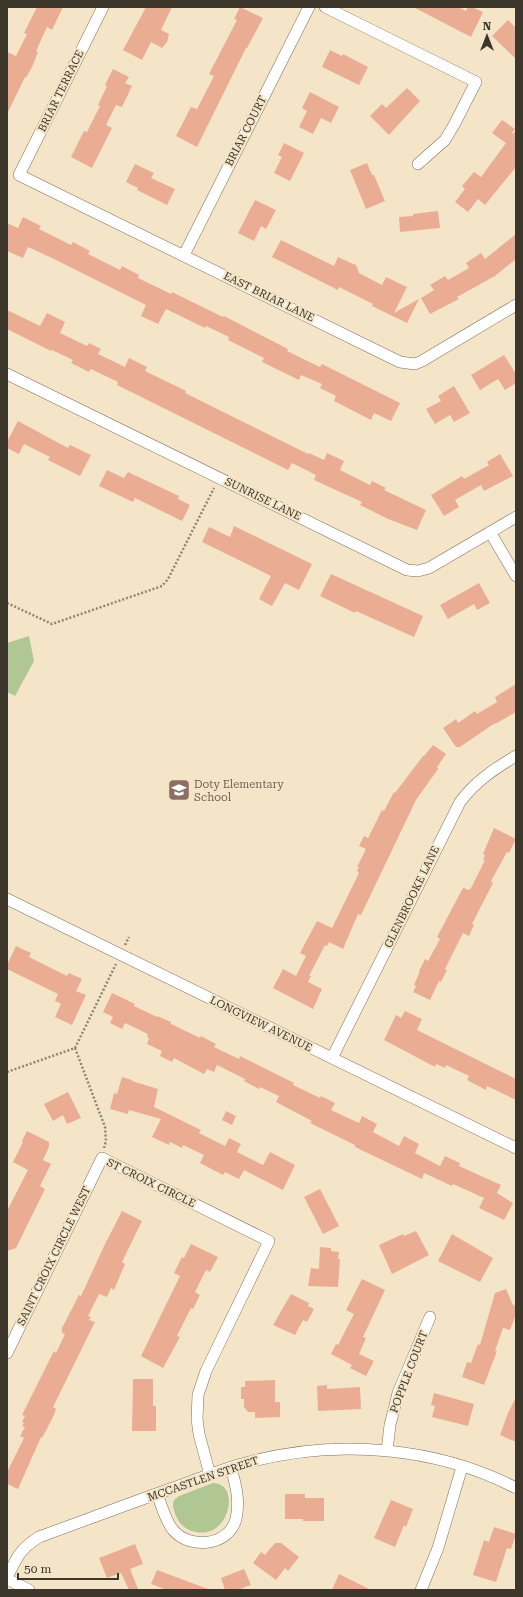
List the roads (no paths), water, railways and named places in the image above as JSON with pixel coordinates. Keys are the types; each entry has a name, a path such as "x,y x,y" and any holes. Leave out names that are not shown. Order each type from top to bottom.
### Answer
{"street":[{"name":"BRIAR TERRACE","path":"20,175 103,7"},
{"name":"BRIAR COURT","path":"184,255 309,7"},
{"path":"325,7 476,82 454,125 444,140 418,164"},
{"name":"EAST BRIAR LANE","path":"20,175 400,362 407,364 422,362 516,305"},
{"name":"SUNRISE LANE","path":"7,374 220,477 400,567 413,572 429,568 516,517"},
{"path":"490,532 516,576"},
{"name":"GLENBROOKE LANE","path":"332,1058 460,802 480,779 516,756"},
{"name":"LONGVIEW AVENUE","path":"7,899 516,1148"},
{"name":"ST CROIX CIRCLE","path":"102,1158 201,1208 269,1240 206,1371 198,1395 197,1419 199,1434 210,1474"},
{"name":"SAINT CROIX CIRCLE WEST","path":"7,1353 102,1158"},
{"name":"POPPLE COURT","path":"387,1451 390,1424 398,1393 430,1317"},
{"name":"MCCASTLEN STREET","path":"7,1578 17,1556 23,1549 39,1538 210,1474 252,1461 299,1452 354,1449 387,1451 441,1460 488,1476 516,1488"},
{"path":"421,1590 438,1548 462,1467"},
{"path":"157,1494 168,1523 180,1537 201,1544 212,1542 231,1530 236,1521 238,1500 231,1468"},
{"path":"7,1578 29,1590"}],"place":[{"name":"Doty Elementary School","path":"179,790"}]}
